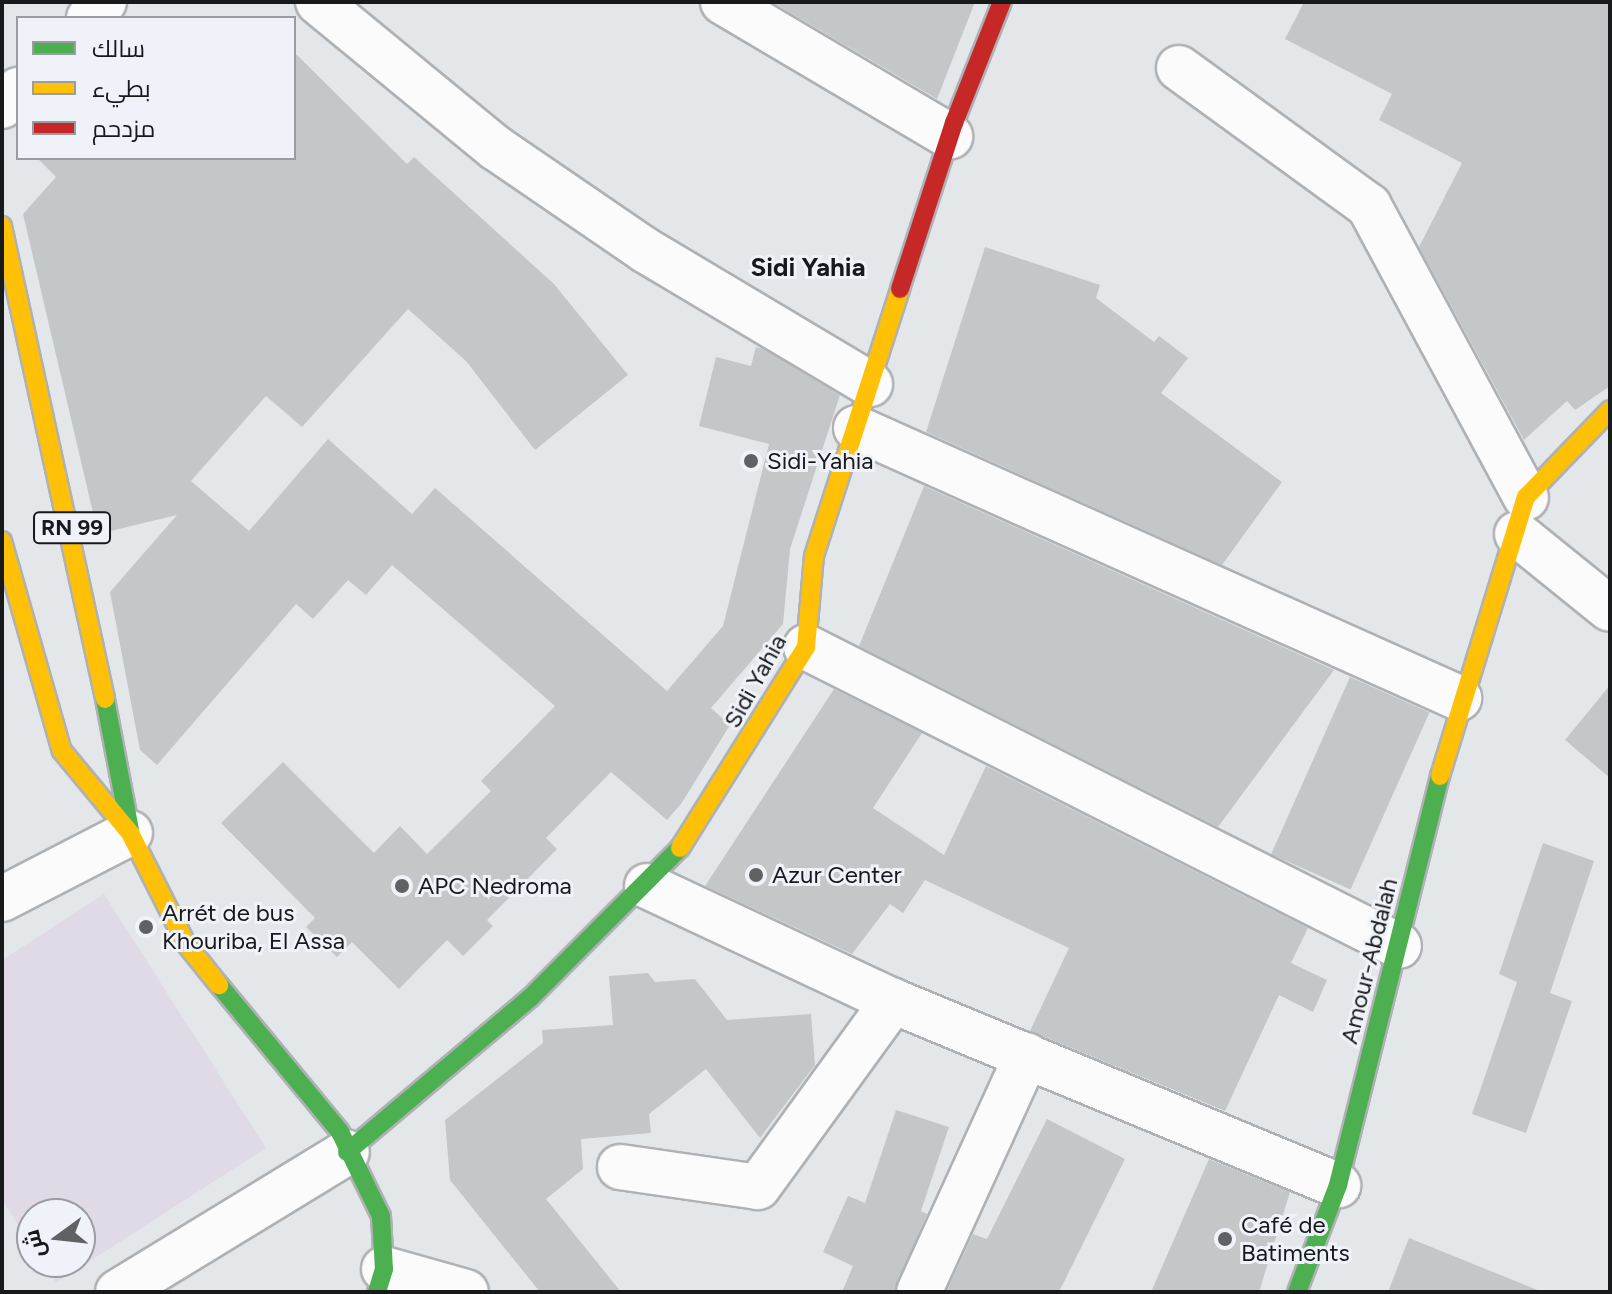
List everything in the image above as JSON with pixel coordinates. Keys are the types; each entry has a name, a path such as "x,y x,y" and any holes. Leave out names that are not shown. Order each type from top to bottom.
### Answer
{"street":[{"path":"318,2 496,148 645,250 870,384"},
{"path":"723,2 950,136"},
{"name":"Sidi Yahia","path":"347,1152 530,998 647,886 695,830 806,647 814,556 950,136 1002,2"},
{"path":"1179,68 1369,206 1522,516 1610,609"},
{"name":"RN 99","path":"2,226 68,508 130,833"},
{"path":"1522,516 1610,410"},
{"path":"856,428 1459,698"},
{"name":"Amour-Abdalah","path":"1297,1292 1338,1185 1459,698 1485,642 1522,516"},
{"name":"RN 99","path":"2,541 62,751 130,833 186,944 340,1132 347,1152 381,1216 380,1280"},
{"path":"806,647 1399,946"},
{"path":"2,899 130,833"},
{"path":"647,886 893,1001 1338,1185"},
{"path":"620,1167 758,1187 893,1001"},
{"path":"919,1292 1027,1055"},
{"path":"118,1292 347,1152"},
{"path":"380,1280 466,1292"}],"shaded area":[{"path":"104,894 266,1148 96,1257 96,1198 16,1198 16,1222 2,1200 2,960"}],"building":[{"path":"772,2 975,2 937,99"},
{"path":"1304,2 1610,2 1610,386 1575,410 1567,401 1524,440 1419,247 1462,163 1379,120 1392,94 1285,39"},
{"path":"296,54 407,164 414,157 554,284 628,375 535,450 466,361 408,309 302,427 266,396 191,481 249,531 328,439 412,514 435,488 667,691 723,626 769,444 699,426 716,357 751,366 756,347 763,349 840,395 790,549 783,624 711,708 730,725 681,804 667,820 611,772 546,838 557,849 487,920 493,926 463,956 447,940 399,989 352,942 337,957 306,927 315,918 221,823 283,762 374,853 400,826 427,854 491,791 481,781 555,706 392,565 366,595 348,580 313,619 296,604 157,765 140,750 110,592 177,515 98,534 23,214 56,177 39,160 296,160"},
{"path":"985,247 1100,285 1096,298 1154,342 1159,336 1188,358 1161,393 1282,482 1222,565 926,432"},
{"path":"924,486 1334,670 1218,827 859,646"},
{"path":"1350,677 1429,712 1351,890 1271,854"},
{"path":"1610,685 1610,778 1565,740"},
{"path":"834,689 922,733 873,808 944,855 986,766 1308,928 1291,963 1327,980 1313,1012 1279,995 1225,1111 1030,1031 1069,948 925,880 903,913 890,904 852,954 705,886"},
{"path":"1543,843 1594,861 1550,993 1572,1001 1526,1133 1472,1114 1517,982 1499,974"},
{"path":"648,973 655,982 695,979 727,1020 811,1014 815,1065 760,1138 706,1069 649,1114 651,1133 581,1139 583,1169 546,1199 621,1292 540,1292 450,1180 445,1120 543,1043 542,1030 613,1025 609,976"},
{"path":"896,1110 949,1127 921,1211 927,1214 894,1292 842,1292 853,1266 823,1252 848,1196 865,1203"},
{"path":"1047,1119 1125,1159 1059,1292 946,1292 973,1234 987,1239"},
{"name":"Café de Batiments","path":"1209,1159 1290,1192 1259,1292 1151,1292"},
{"path":"1409,1238 1540,1291 1388,1292"}],"traffic: fast":[{"path":"105,699 130,830"},
{"path":"1297,1292 1338,1185 1440,776"},
{"path":"347,1152 530,998 680,848"},
{"path":"219,985 340,1132 381,1216 384,1269 377,1292"}],"traffic: slow":[{"path":"2,226 105,699"},
{"path":"680,848 806,647 814,556 900,289"},
{"path":"1440,776 1526,497 1610,410"},
{"path":"2,541 62,751 130,833 186,944 219,985"}],"traffic: jam":[{"path":"900,289 954,123 1002,2"}],"place":[{"name":"Sidi-Yahia","path":"751,461"},
{"name":"Azur Center","path":"756,875"},
{"name":"APC Nedroma","path":"402,886"},
{"name":"Arrét de bus Khouriba, El Assa","path":"146,927"},
{"name":"Café de Batiments","path":"1225,1239"}],"district":[{"name":"Sidi Yahia","path":"808,268"}]}
